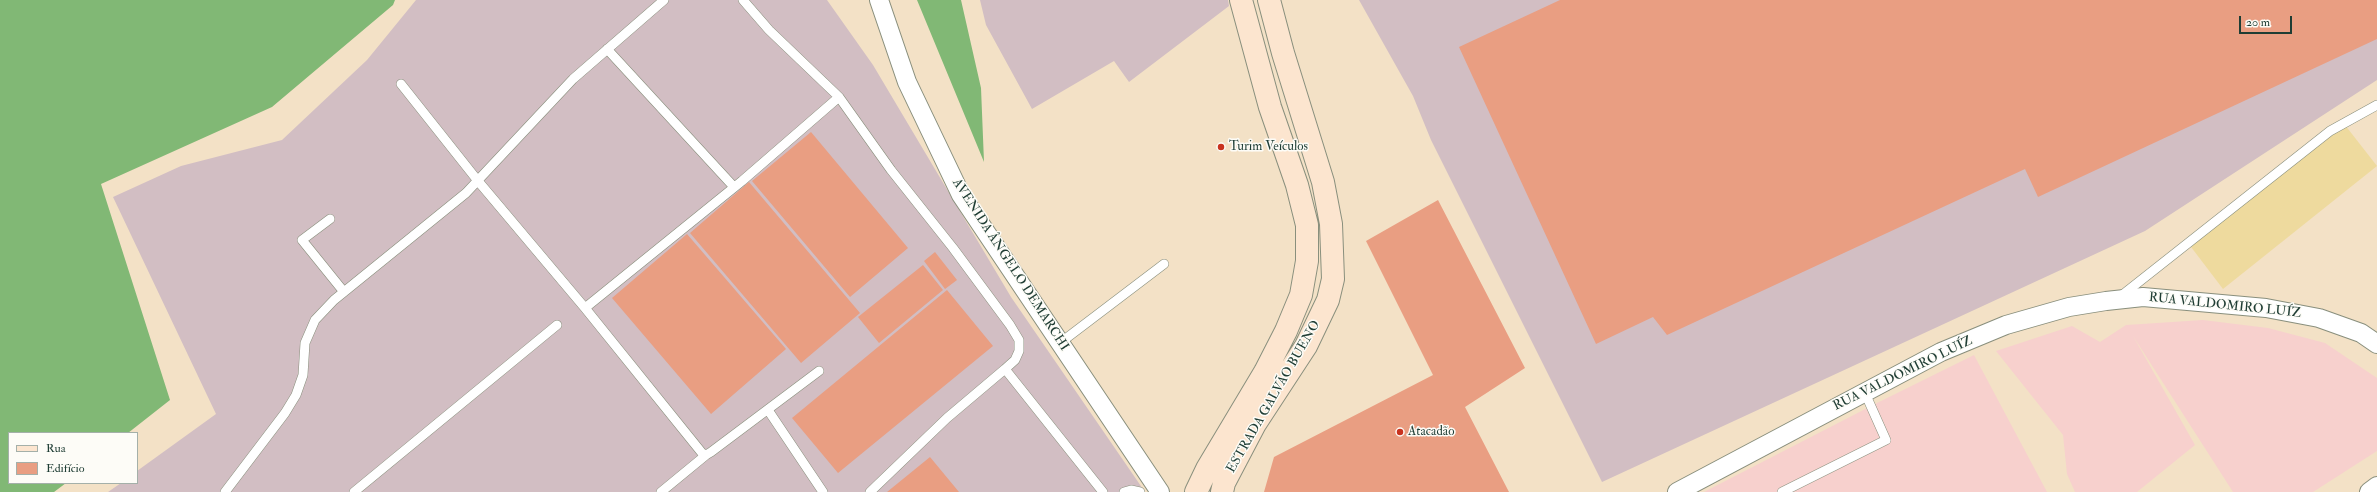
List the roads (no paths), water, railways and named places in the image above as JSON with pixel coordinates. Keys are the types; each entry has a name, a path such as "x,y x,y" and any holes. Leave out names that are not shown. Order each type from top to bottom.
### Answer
{"main road":[{"name":"ESTRADA GALVÃO BUENO","path":"1196,492 1207,469 1265,372 1286,330 1300,295 1307,261 1307,225 1297,185 1270,107 1240,0"},
{"name":"ESTRADA GALVÃO BUENO","path":"1222,492 1224,483 1255,424 1306,346 1328,300 1333,279 1331,224 1324,182 1286,61 1269,0"}],"street":[{"name":"AVENIDA ÂNGELO DEMARCHI","path":"879,0 907,82 961,195 1160,492"},
{"name":"RUA VALDOMIRO LUÍZ","path":"1679,492 1941,352 2006,325 2069,307 2143,297 2177,299 2293,313 2342,325 2361,333 2377,344"},
{"path":"2369,492 2377,486"}],"lane":[{"path":"225,492 285,413 296,395 303,375 305,343 308,331 315,320 344,292 478,181 574,79 606,49 664,0"},
{"path":"743,0 769,30 839,97 891,170 953,248 1010,325 1018,340 1019,351 1015,360 947,418 870,492"},
{"path":"606,49 734,187"},
{"path":"401,84 478,181 585,308 702,453 706,455"},
{"path":"585,308 734,187 839,97"},
{"path":"2117,300 2330,131 2377,105"},
{"path":"330,219 302,240 344,292"},
{"path":"1060,343 1164,264"},
{"path":"354,492 557,325"},
{"path":"1005,369 1103,492"},
{"path":"661,492 706,455 819,371"},
{"path":"1782,492 1886,440 1865,393"},
{"path":"768,410 823,492"},
{"path":"1124,492 1130,490 1140,492"}],"place":[{"name":"Turim Veículos","path":"1221,147"},
{"name":"Atacadão","path":"1400,432"}]}
